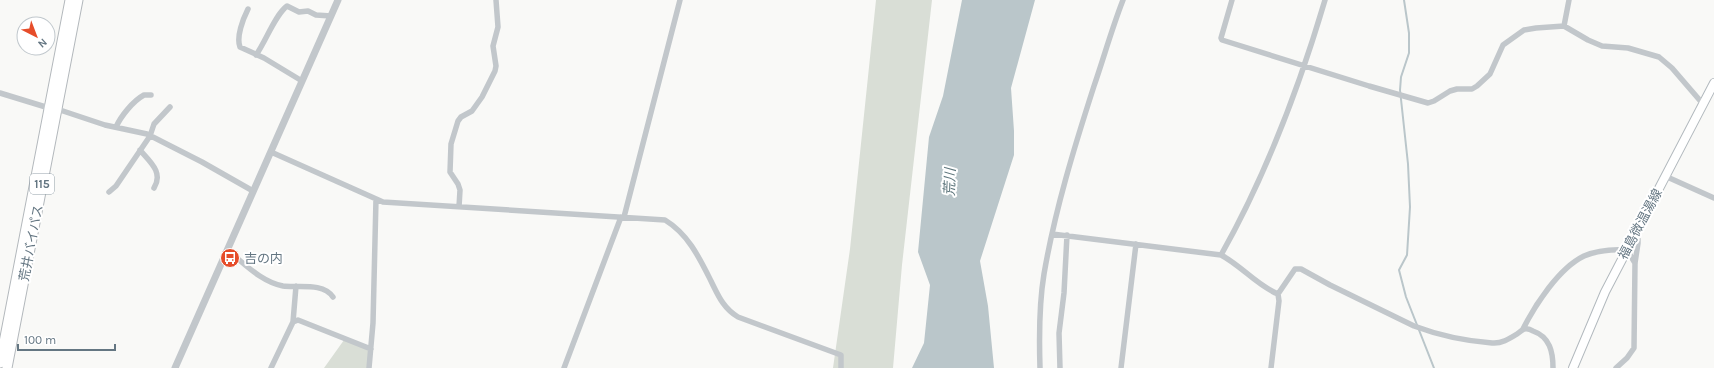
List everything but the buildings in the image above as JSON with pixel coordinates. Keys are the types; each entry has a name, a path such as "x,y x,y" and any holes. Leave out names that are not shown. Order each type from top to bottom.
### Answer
{"highway":[{"name":"荒井バイパス","path":"7,368 53,108 70,0"},
{"name":"荒井バイパス","path":"0,363 53,108 78,0"}],"main road":[{"name":"福島微温湯線","path":"1573,368 1602,299 1714,83"}],"street":[{"path":"175,368 338,0"},
{"path":"459,206 460,190 450,172 452,161 451,144 458,121 461,117 472,111 482,97 495,72 496,66 493,46 498,27 496,0"},
{"path":"564,368 623,217 680,0"},
{"path":"1040,368 1040,325 1044,275 1052,234 1078,135 1123,0"},
{"path":"1232,0 1221,38 1222,40 1369,86 1431,103 1450,91 1457,89 1472,89 1477,86 1490,74 1503,45 1524,30 1564,26 1588,40 1602,46 1628,48 1659,57 1672,68 1703,104"},
{"path":"1221,255 1267,164 1304,66 1326,0"},
{"path":"1564,26 1569,0"},
{"path":"256,55 265,42 281,11 287,6 299,12 308,11 316,15 331,16"},
{"path":"248,9 244,16 238,43 240,47 264,58 302,81"},
{"path":"0,93 150,136 253,191"},
{"path":"116,127 119,120 136,101 144,95 151,95"},
{"path":"109,192 116,186 150,136 154,124 170,107"},
{"path":"140,150 156,169 158,174 154,188"},
{"path":"271,152 383,202 665,220 678,229 690,244 722,302 731,312 841,355 841,368"},
{"path":"1665,176 1714,198"},
{"path":"369,368 371,349 376,199"},
{"path":"1616,368 1627,358 1634,348 1635,263 1638,243 1638,228"},
{"path":"1052,234 1221,255 1237,265 1264,288 1278,294"},
{"path":"1060,368 1059,333 1064,293 1067,235"},
{"path":"1121,368 1136,244"},
{"path":"1271,368 1279,301 1278,294 1292,272 1298,268 1408,323 1426,330 1465,339 1493,343 1501,342 1510,338 1523,329 1533,310 1544,294 1573,264 1583,257 1594,252 1615,249 1627,250 1635,263"},
{"path":"228,250 263,278 283,286 307,286 326,290 330,292 333,297"},
{"path":"271,368 293,322 296,286"},
{"path":"293,322 300,320 371,349"},
{"path":"1523,329 1528,328 1545,337 1553,354 1553,368"}],"shaded area":[{"path":"876,0 932,0 902,265 893,368 833,368 850,249"},
{"path":"344,340 369,350 367,368 324,368"}],"water":[{"name":"荒川","path":"962,0 1035,0 1011,88 1014,155 980,261 988,306 994,368 912,368 924,343 930,285 918,252 929,137 943,96"}],"waterway":[{"path":"1404,0 1409,33 1409,53 1401,77 1400,90 1408,164 1410,207 1407,255 1399,270 1406,297 1434,368"}],"place":[{"name":"吉の内","path":"230,258"}]}
